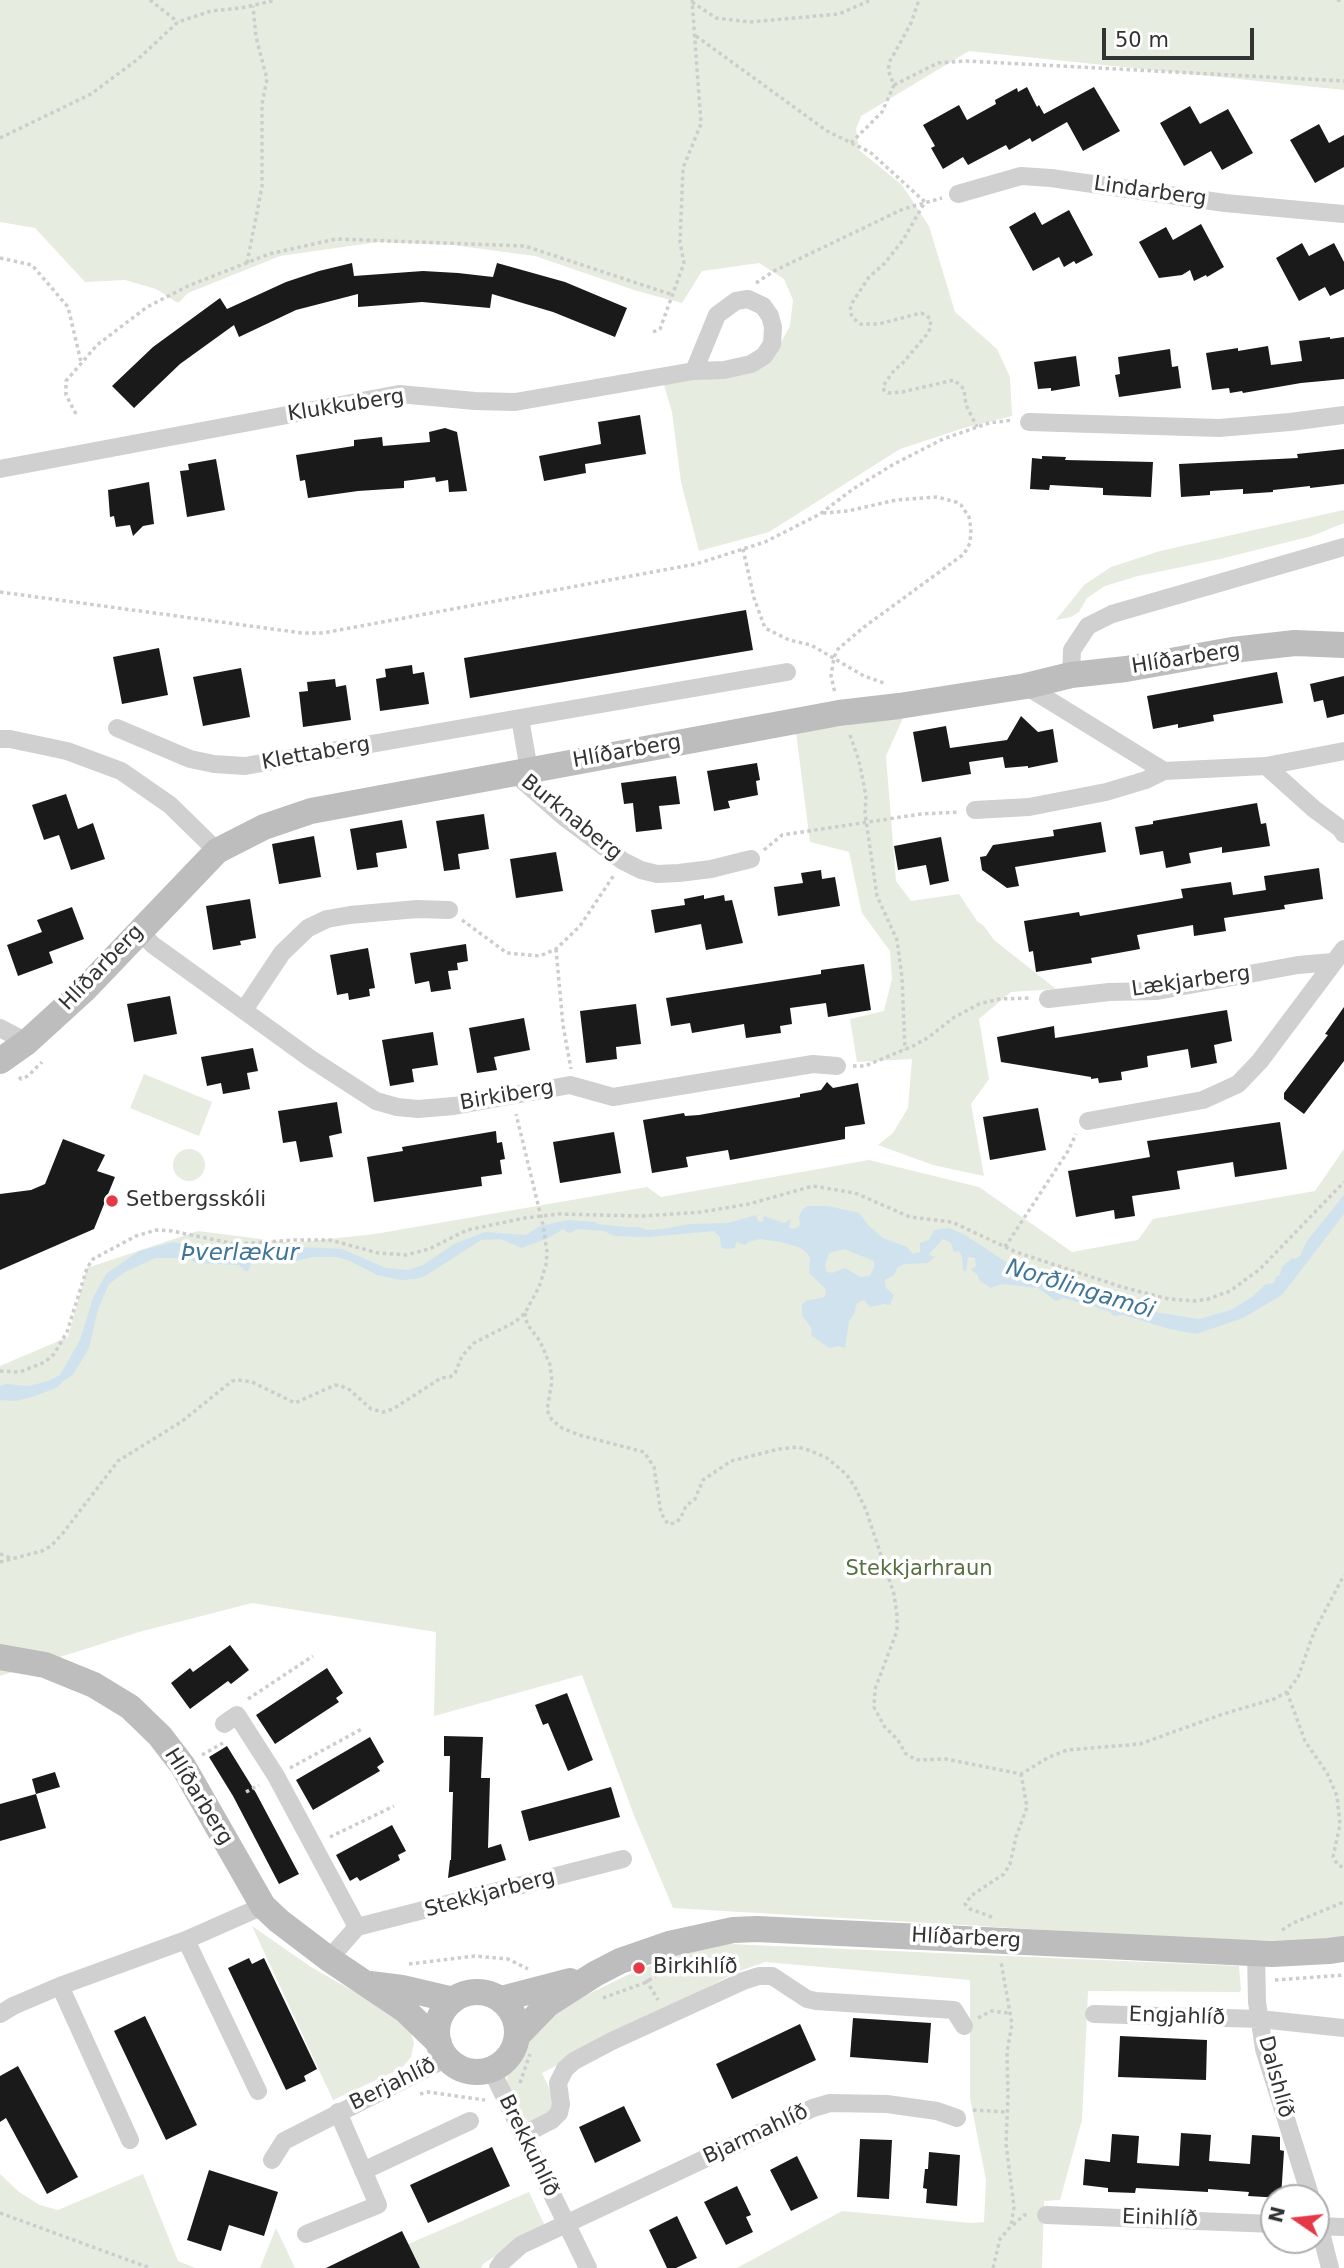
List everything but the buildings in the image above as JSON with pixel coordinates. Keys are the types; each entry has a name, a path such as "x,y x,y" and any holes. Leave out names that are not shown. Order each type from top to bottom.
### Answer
{"street":[{"name":"Lindarberg","path":"958,194 1021,176 1225,203 1344,214"},
{"name":"Klukkuberg","path":"0,468 399,394 515,402 694,371 724,370 751,364 764,356 772,344 774,327 763,306 748,299"},
{"path":"694,371 717,315 736,301 748,299"},
{"path":"1028,422 1219,428 1344,415"},
{"path":"1071,675 1072,650 1088,626 1112,614 1344,547"},
{"name":"Hlíðarberg","path":"0,1061 27,1042 84,990 217,851 264,827 311,811 521,771 842,722 899,706 1026,686 1071,675 1295,643 1344,645"},
{"name":"Klettaberg","path":"117,728 190,759 245,766 787,672"},
{"path":"1026,686 1164,771"},
{"path":"520,718 521,771"},
{"path":"0,739 67,751 121,771 170,805 217,851"},
{"path":"975,810 1029,807 1106,792 1146,780 1164,771 1266,766 1344,751"},
{"path":"1266,766 1344,834"},
{"name":"Burknaberg","path":"521,771 539,796 623,861 641,870 657,874 711,869 751,859"},
{"path":"244,1010 282,953 308,928 327,919 349,915 417,909 449,910"},
{"name":"Birkiberg","path":"139,931 311,1059 376,1101 397,1107 418,1109 454,1106 570,1085 614,1097 813,1064 837,1066"},
{"name":"Lækjarberg","path":"1048,999 1109,992 1157,991 1339,955"},
{"name":"Lækjarberg","path":"1088,1121 1203,1100 1238,1084 1260,1060 1339,955"},
{"path":"0,1028 27,1042"},
{"name":"Hlíðarberg","path":"0,1657 45,1665 94,1685 130,1707 160,1736 183,1766 263,1906 329,1959 405,2010 443,2051"},
{"path":"231,1720 276,1776 357,1927 329,1959"},
{"name":"Stekkjarberg","path":"357,1927 623,1859"},
{"path":"0,2014 60,1986 186,1940 263,1906"},
{"name":"Hlíðarberg","path":"525,2043 548,2004 598,1986 621,1961 669,1944 733,1930 1264,1953 1344,1949"},
{"path":"186,1940 258,2091"},
{"name":"Dalshlíð","path":"1264,1953 1257,1980 1257,2002 1264,2049 1307,2184"},
{"path":"523,2136 552,2120 559,2113 561,2104 558,2083 565,2069 574,2061 758,1976 772,1976 807,1999 954,2010 964,2026"},
{"name":"Hlíðarberg","path":"365,1983 402,1988 453,2000"},
{"path":"60,1986 130,2140"},
{"name":"Hlíðarberg","path":"501,1999 543,1989 598,1986"},
{"path":"477,1992 501,1999 514,2015 525,2043 509,2056 497,2081 480,2071 457,2066 443,2051 438,2024 446,2006 464,1994 477,1992"},
{"name":"Engjahlíð","path":"1094,2014 1260,2019 1344,2028"},
{"name":"Berjahlíð","path":"272,2160 284,2141 411,2076 443,2051"},
{"name":"Brekkuhlíð","path":"497,2081 588,2268"},
{"name":"Bjarmahlíð","path":"566,2224 813,2108 830,2103 887,2104 924,2109 957,2118"},
{"name":"Berjahlíð","path":"306,2234 377,2205 338,2112"},
{"path":"363,2171 470,2121"},
{"name":"Einihlíð","path":"1046,2214 1260,2223"},
{"name":"Brekkuhlíð","path":"498,2268 521,2245 566,2224"}],"path":[{"path":"150,0 178,22"},
{"path":"0,138 91,93 138,58 178,22 211,11 276,0"},
{"path":"691,0 716,18 750,22 839,14 871,0"},
{"path":"653,332 660,329 684,263 680,242 683,168 701,124 691,0"},
{"path":"894,85 888,70 890,61 911,23 919,0"},
{"path":"1337,0 1344,1"},
{"path":"247,262 262,187 262,104 267,79 256,37 253,5"},
{"path":"696,36 827,131 870,152 925,202"},
{"path":"851,143 882,112 894,85 938,63 966,61 1344,81"},
{"path":"748,299 752,285 774,271 903,209 958,194"},
{"path":"925,202 903,240 884,264 869,277 850,310 852,317 860,324 879,324 921,313 926,315 931,320 929,332 895,369 883,386 884,390 888,393 902,392 954,380 964,389 966,405 977,427"},
{"path":"76,414 66,395 66,381 97,345 147,307 188,286 269,254 336,239 525,246 673,295"},
{"path":"0,258 32,265 68,307 81,363"},
{"path":"0,592 302,633 323,633 696,564 765,542 820,514 853,489 894,464 943,439 977,427 1009,420 1028,422"},
{"path":"820,514 848,511 896,500 937,497 961,505 969,517 971,529 970,543 964,554 838,649 831,676 842,722 852,738 859,761 866,796 864,813 877,896 897,940 902,977 905,1050"},
{"path":"743,549 754,598 765,628 789,640 811,645 864,676 895,684"},
{"path":"751,859 782,835 921,814 975,810"},
{"path":"449,910 507,953 540,956 556,949 580,926 623,861"},
{"path":"556,949 563,1026 572,1070 570,1085"},
{"path":"837,1066 865,1066 905,1050 979,1004 999,999 1048,999"},
{"path":"0,1562 43,1551 51,1546 118,1461 181,1422 232,1381 252,1382 295,1403 335,1385 341,1386 350,1390 371,1409 383,1412 393,1409 441,1378 450,1377 455,1373 462,1356 474,1343 515,1322 525,1312 544,1276 547,1242 516,1114 516,1094"},
{"path":"1005,1247 1077,1133 1088,1121"},
{"path":"0,1371 20,1372 45,1362 54,1354 67,1332 87,1268 93,1259 136,1236 156,1230 235,1244 330,1240 378,1253 414,1254 467,1230 492,1223 567,1214 643,1216 701,1212 813,1186 855,1193 899,1214 952,1222 1005,1247 1143,1293 1181,1300 1208,1299 1230,1291 1260,1269 1344,1182"},
{"path":"525,1312 527,1324 540,1341 550,1365 552,1381 547,1410 552,1420 579,1436 644,1452 654,1467 661,1513 668,1524 680,1520 686,1506 695,1499 703,1480 727,1462 790,1447 811,1451 839,1467 855,1487 866,1510 894,1594 897,1631 874,1694 874,1707 879,1720 911,1758 946,1759 1021,1774 1049,1757 1067,1751 1140,1744 1274,1699 1287,1692 1297,1677 1314,1632 1344,1575"},
{"path":"0,1554 12,1559"},
{"path":"231,1720 243,1702 313,1656"},
{"path":"1287,1692 1304,1741 1327,1773 1337,1796 1340,1825 1333,1857 1338,1866 1344,1868"},
{"path":"246,1793 362,1728"},
{"path":"993,2268 1000,2239 1011,2226 1014,2207 1006,2144 1009,2097 1007,2052 1012,2024 993,1918 970,1909 965,1904 972,1895 1004,1874 1010,1864 1027,1807 1021,1774"},
{"path":"313,1845 394,1805"},
{"path":"1264,1953 1278,1933 1293,1923 1344,1902"},
{"path":"404,1964 475,1956 500,1958 515,1962 531,1971 543,1989"},
{"path":"598,1986 647,1982 661,1970"},
{"path":"643,1975 668,2016"},
{"path":"1257,1980 1344,1975"},
{"path":"964,2026 991,2011 1009,2013"},
{"path":"411,2076 417,2095 428,2092 483,2101 497,2081 520,2083 525,2043"},
{"path":"957,2118 969,2110 1006,2112"},
{"path":"0,2213 150,2268"}],"green space":[{"path":"0,0 1344,0 1344,90 969,51 861,116 856,129 859,150 902,185 929,226 955,312 997,349 1010,377 1012,416 900,449 769,532 699,551 681,482 672,412 663,382 723,378 769,364 790,326 793,300 784,279 759,263 702,271 682,303 637,291 535,256 453,245 378,242 280,256 188,293 178,303 156,289 125,280 85,282 35,228 0,222"},
{"path":"1344,510 1344,523 1312,536 1105,586 1087,598 1079,612 1056,620 1084,585 1111,567 1160,551"},
{"path":"903,718 886,756 896,881 911,901 959,894 994,940 1056,989 1011,992 979,1019 989,1079 971,1104 984,1176 933,1165 878,1145 893,1133 908,1108 912,1059 857,1062 850,1019 884,1011 892,979 890,951 862,913 849,852 810,842 796,732"},
{"path":"144,1074 212,1102 199,1136 130,1108"},
{"path":"189,1149 200,1154 205,1165 200,1176 189,1181 178,1176 173,1165 178,1154"},
{"name":"Stekkjarhraun","path":"1344,1149 1344,1936 1310,1941 1216,1940 673,1908 635,1818 582,1675 434,1716 436,1632 252,1603 139,1632 0,1676 0,1366 68,1337 87,1268 198,1231 292,1243 375,1234 647,1187 661,1197 869,1160 979,1187 1072,1252 1138,1240 1153,1219 1315,1191"},
{"path":"252,1926 311,1967 399,2017 411,2033 414,2043 411,2057 402,2068 333,2100"},
{"path":"729,1944 1239,1966 1241,1990 1088,1991 1082,2120 1060,2200 1044,2201 1042,2268 737,2268 842,2211 984,2222 986,2180 970,2098 970,1980 765,1962 737,1972 542,2073 555,2100 551,2113 530,2125 509,2092 506,2072 513,2054 537,2019 636,1971 702,1947"},
{"path":"0,2174 19,2192 40,2205 58,2210 143,2174 178,2261 195,2268 0,2268"},
{"path":"529,2192 544,2224 483,2264 481,2268 417,2268 406,2245"},
{"path":"276,2228 295,2268 260,2268"}],"water":[{"path":"1344,1195 1344,1214 1282,1295 1243,1318 1196,1334 1123,1315 1114,1316 1093,1306 1063,1298 1056,1301 1038,1288 1002,1284 991,1288 980,1281 977,1274 971,1270 976,1266 975,1258 968,1257 966,1272 963,1270 959,1251 954,1252 951,1243 943,1239 929,1255 935,1257 927,1263 905,1264 885,1280 886,1288 894,1295 890,1305 870,1307 864,1300 857,1303 849,1321 845,1348 829,1348 811,1335 812,1329 802,1315 802,1305 806,1301 824,1297 826,1294 825,1288 809,1273 810,1258 807,1253 801,1248 781,1242 760,1239 745,1245 736,1242 735,1248 725,1249 721,1247 720,1237 714,1231 649,1237 614,1236 604,1231 578,1229 569,1233 563,1229 522,1248 500,1239 481,1240 425,1276 401,1280 377,1275 337,1257 313,1257 292,1262 252,1261 248,1271 239,1265 195,1263 189,1258 155,1258 125,1272 109,1284 98,1309 89,1348 73,1375 58,1387 35,1396 16,1401 0,1400 0,1386 29,1386 60,1375 80,1340 93,1298 106,1274 139,1251 173,1242 229,1252 281,1248 287,1250 299,1247 342,1249 386,1268 408,1270 423,1265 454,1244 485,1232 526,1235 540,1226 569,1220 647,1230 690,1224 728,1223 756,1215 760,1222 764,1216 784,1223 791,1219 789,1228 795,1229 800,1225 799,1216 803,1209 808,1206 828,1206 859,1213 883,1238 907,1247 913,1254 920,1252 920,1243 929,1240 934,1230 949,1228 965,1235 1006,1262 1051,1281 1101,1293 1149,1311 1199,1319 1231,1310 1266,1284 1274,1283 1282,1267 1292,1258 1300,1256 1307,1241","holes":["844,1249 874,1261 870,1276 860,1277 845,1268 832,1273 826,1271 825,1265 829,1253"]}],"place":[{"name":"Setbergsskóli","path":"112,1201"},
{"name":"Birkihlíð","path":"639,1968"}],"water label":[{"name":"Þverlækur","path":"240,1254"},
{"name":"Norðlingamói","path":"1080,1290"}]}
